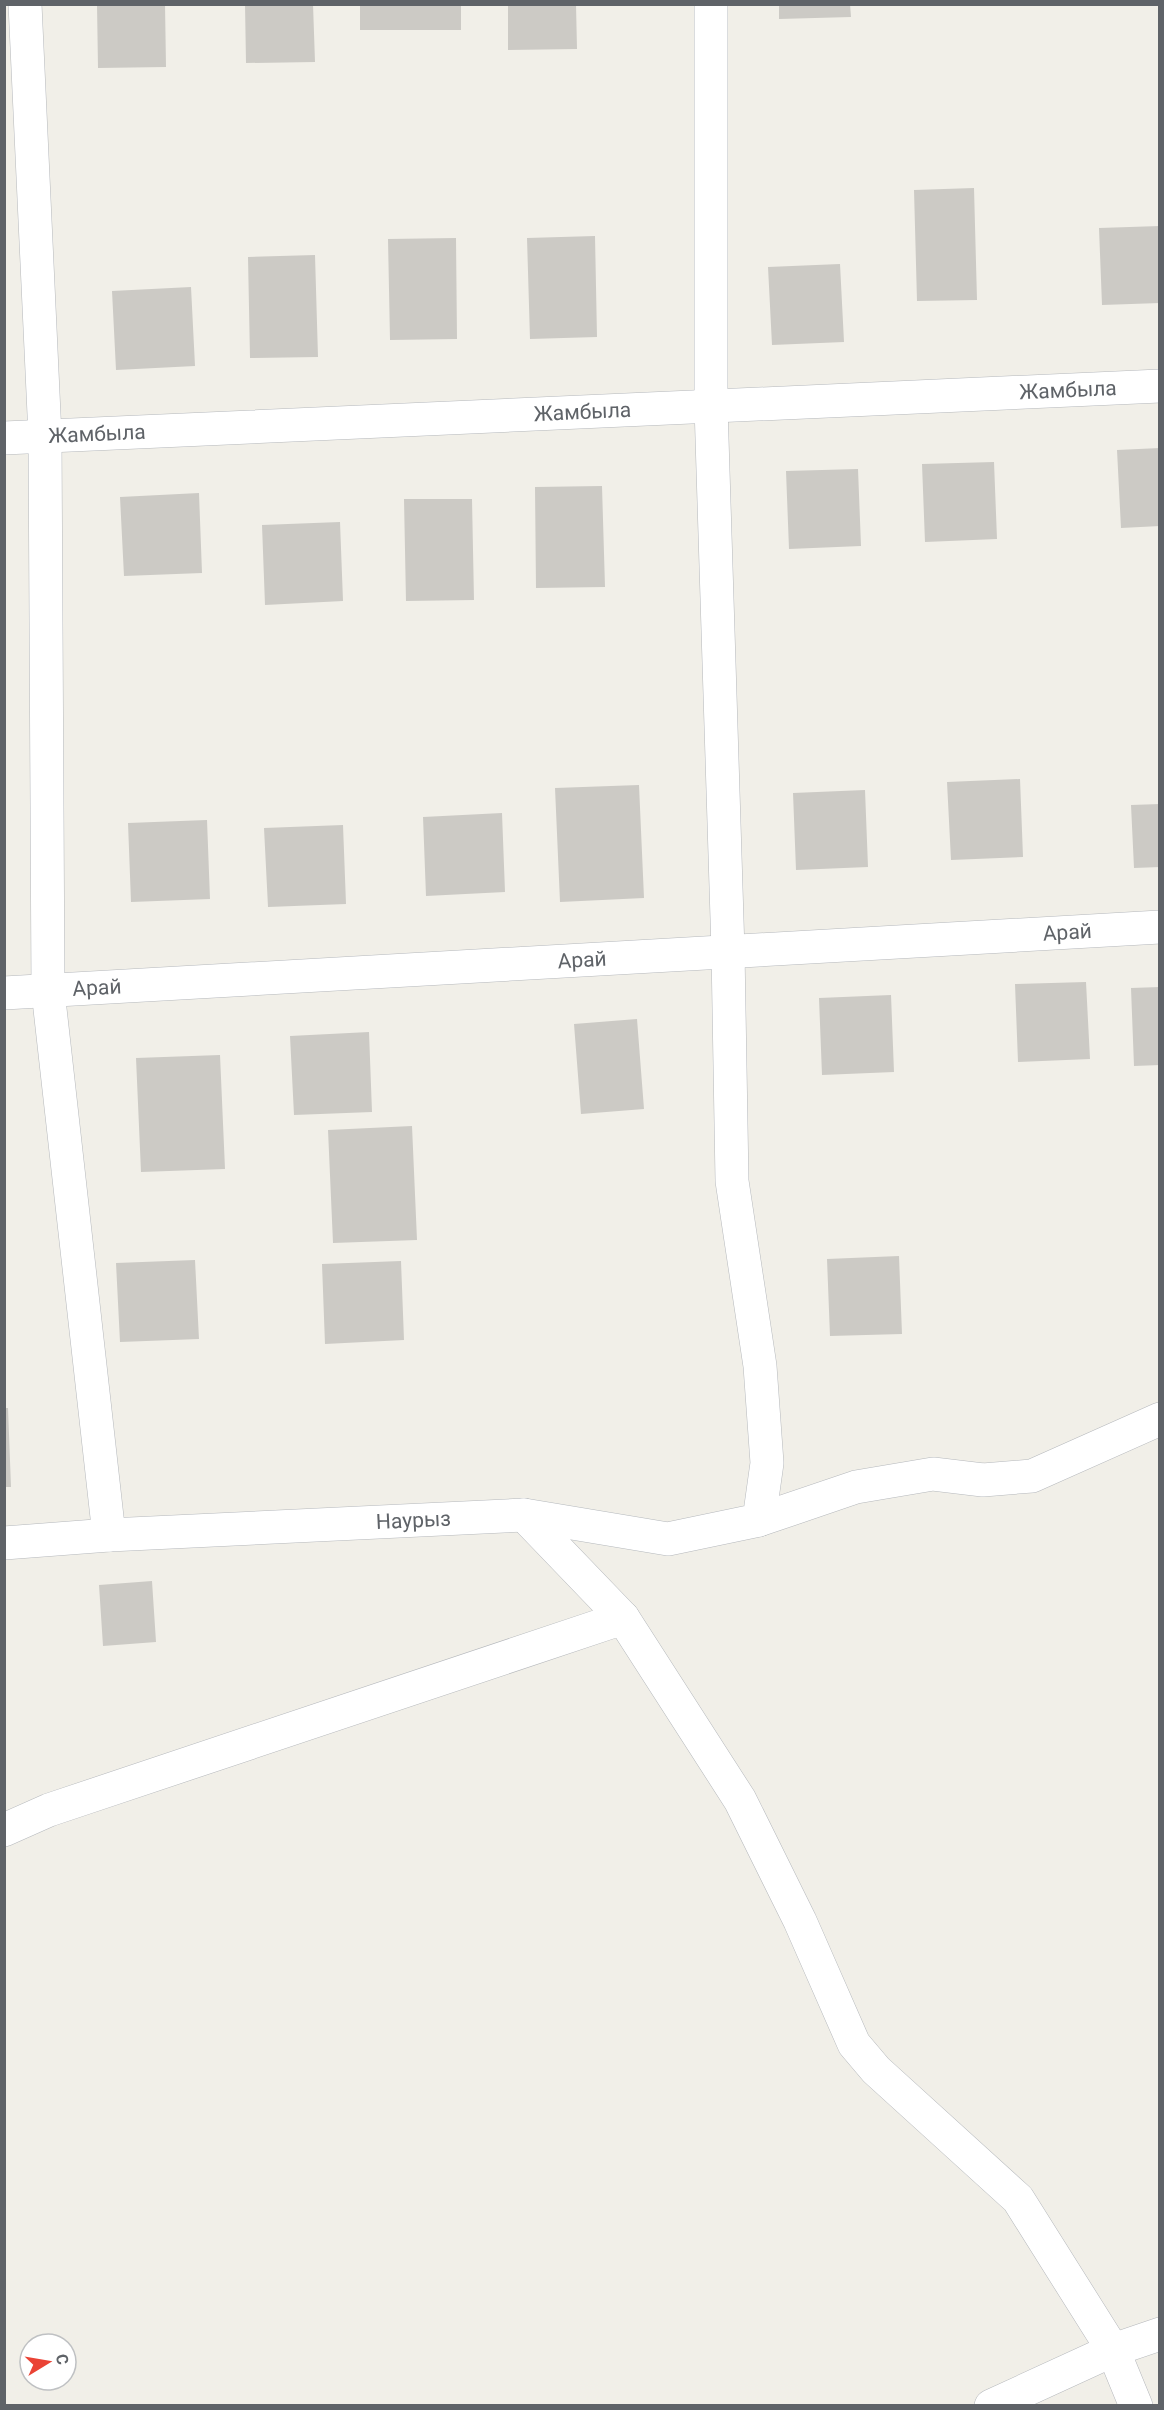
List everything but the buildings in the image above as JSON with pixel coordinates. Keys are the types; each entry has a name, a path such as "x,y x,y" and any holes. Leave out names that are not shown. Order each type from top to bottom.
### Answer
{"street":[{"path":"25,4 45,436 48,991 109,1535"},
{"path":"711,4 711,406 728,951 732,1181 760,1366 767,1463 759,1520"},
{"name":"Жамбыла","path":"4,438 1160,386"},
{"name":"Арай","path":"4,993 1160,927"},
{"name":"Наурыз","path":"4,1544 109,1535 524,1515 668,1539 759,1520 855,1488 933,1474 983,1480 1032,1476 1160,1419"},
{"path":"524,1515 623,1618 740,1800 800,1921 854,2044 876,2070 1018,2199 1113,2350 1136,2406"},
{"path":"4,1830 49,1809 623,1618"},
{"path":"992,2406 1113,2350 1160,2334"}]}
